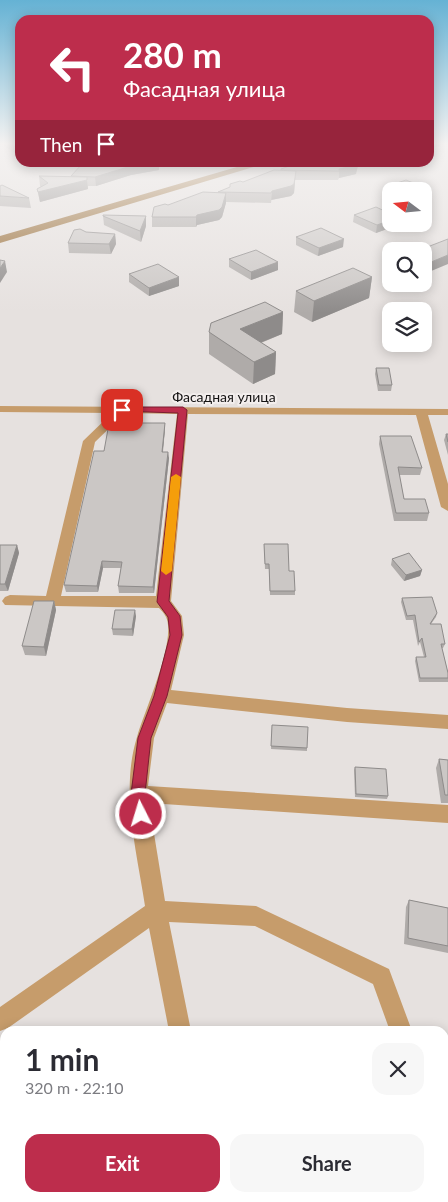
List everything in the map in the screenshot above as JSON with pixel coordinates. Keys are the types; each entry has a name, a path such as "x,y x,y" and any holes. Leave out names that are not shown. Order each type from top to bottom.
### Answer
{"main road":[{"path":"0,229 99,200"},
{"path":"0,240 136,200"}],"street":[{"name":"Фасадная улица","path":"0,409 448,412"},
{"path":"52,601 89,441 122,410"},
{"path":"179,1026 156,911 138,794 145,738 161,696 176,635 174,616 163,602 183,410"},
{"path":"421,412 448,504"},
{"path":"10,601 163,602"},
{"path":"161,696 346,715 448,722"},
{"path":"138,794 448,814"},
{"path":"0,1020 156,911 256,916 381,977 399,1026"}],"building":[{"path":"181,200 224,200 219,210 197,215 196,217 152,217 154,207 168,205"},
{"path":"376,207 382,210 382,223 377,225 354,215"},
{"path":"103,215 146,216 140,231"},
{"path":"321,228 344,239 319,248 296,237"},
{"path":"80,229 86,232 115,234 109,244 68,243 74,230"},
{"path":"448,239 448,255 432,262 432,245"},
{"path":"256,250 278,262 251,272 229,259"},
{"path":"0,260 5,261 0,268"},
{"path":"158,264 179,277 149,288 129,274"},
{"path":"353,268 372,277 314,301 296,291"},
{"path":"265,302 283,312 240,329 276,352 254,362 209,332 211,323"},
{"path":"376,368 389,368 392,385 379,385"},
{"path":"122,423 165,423 162,452 168,452 153,587 118,586 122,562 102,561 97,586 64,585 94,451 104,451 108,429 120,429"},
{"path":"380,436 411,436 422,468 398,467 404,499 425,499 429,513 396,513"},
{"path":"264,544 288,544 289,571 294,571 295,591 270,591 269,564 265,564"},
{"path":"0,545 17,545 5,584 0,584"},
{"path":"409,553 422,570 406,575 392,559"},
{"path":"432,597 437,613 430,624 441,624 445,644 441,644 448,678 420,678 416,657 426,657 422,638 419,642 415,615 407,616 402,598"},
{"path":"34,601 54,601 44,647 22,646"},
{"path":"115,610 135,610 132,629 112,629"},
{"path":"272,725 308,727 307,748 271,746"},
{"path":"439,759 448,760 448,795 445,795"},
{"path":"355,767 386,769 388,796 356,794"},
{"path":"409,900 448,908 448,946 408,938"}],"slow traffic":[{"path":"166,571 176,477"}],"route":[{"path":"122,410 183,410 163,602 174,616 176,635 161,696 145,738 138,794 141,814"}]}
